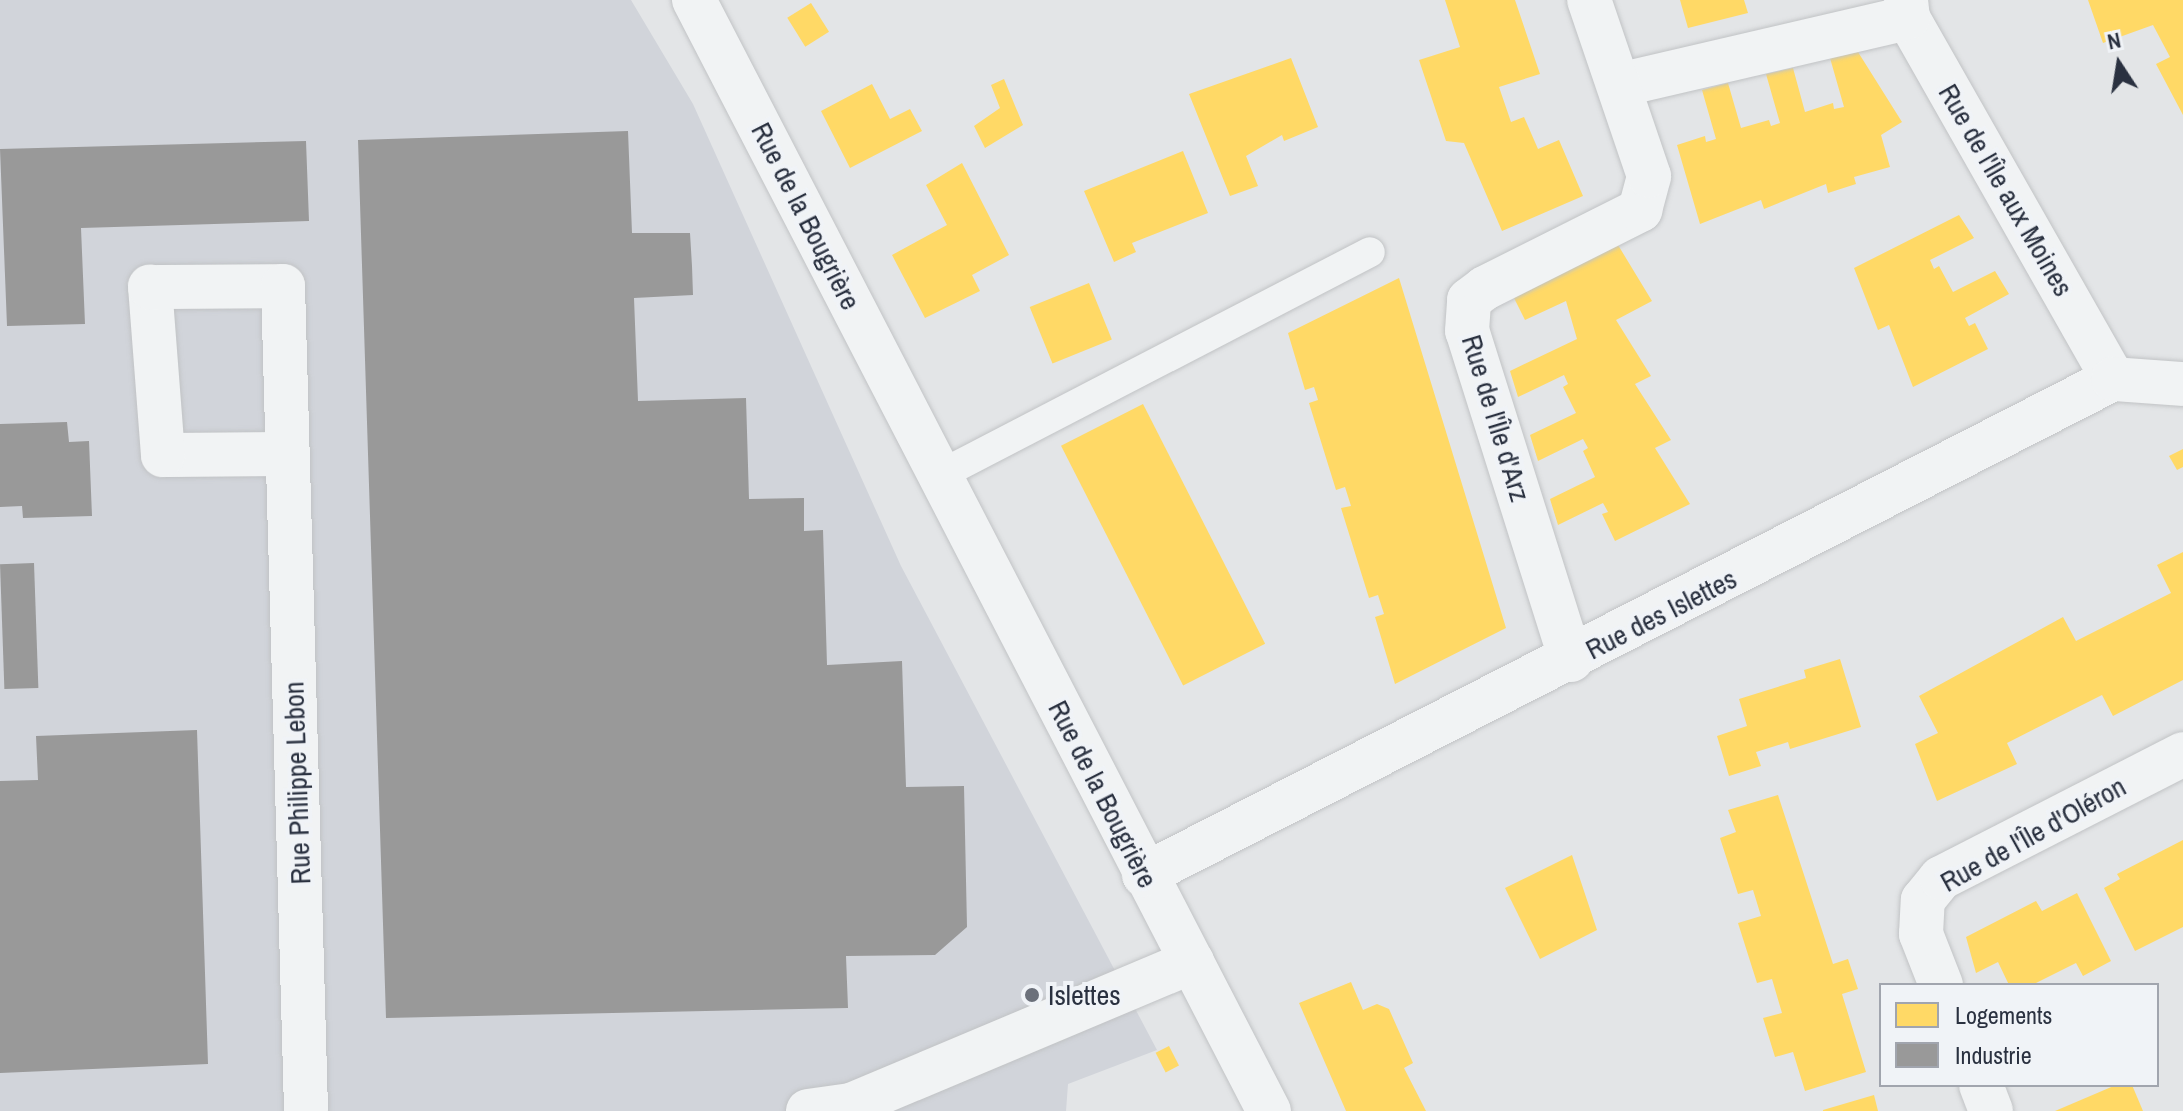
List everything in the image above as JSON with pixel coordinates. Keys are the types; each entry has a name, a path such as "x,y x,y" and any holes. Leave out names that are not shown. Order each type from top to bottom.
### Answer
{"street":[{"name":"Rue de la Bougrière","path":"694,0 1144,875 1269,1111"},
{"name":"Rue de l'Île d'Arz","path":"1571,660 1467,331 1469,300 1485,288 1640,210 1649,176 1589,0"},
{"path":"1619,85 1907,9"},
{"name":"Rue de l'Île aux Moines","path":"1907,9 2113,379"},
{"name":"Rue Philippe Lebon","path":"288,454 163,455 150,287 283,286 288,454 306,1111"},
{"path":"2113,379 2183,384"},
{"name":"Rue des Islettes","path":"1144,875 1571,660 2113,379"},
{"name":"Rue de l'Île d'Oléron","path":"1940,983 1921,934 1923,900 1941,878 2183,754"},
{"path":"808,1111 851,1105 1192,962"},
{"path":"1982,1087 1991,1111"}],"lane":[{"path":"940,475 1370,252"}],"shaded area":[{"path":"0,0 631,0 693,104 901,566 1157,1050 1068,1084 1066,1111 0,1111"}],"building: Logements":[{"path":"1445,0 1515,0 1540,74 1499,87 1511,122 1524,117 1538,149 1559,140 1583,196 1502,231 1464,143 1446,141 1419,60 1460,47"},
{"path":"1680,0 1744,0 1748,13 1688,28"},
{"path":"2088,0 2183,0 2183,115 2156,64 2170,57 2153,25 2103,43"},
{"path":"811,3 829,32 805,47 787,18"},
{"path":"1858,52 1902,122 1881,135 1890,167 1854,177 1856,184 1828,193 1826,184 1764,209 1761,200 1700,224 1677,145 1705,136 1706,142 1716,139 1702,90 1728,83 1741,128 1769,120 1771,126 1780,123 1766,74 1793,68 1805,112 1833,103 1834,109 1844,107 1830,58"},
{"path":"1291,58 1318,127 1284,141 1282,135 1246,156 1258,186 1230,196 1189,94"},
{"path":"1004,79 1023,125 985,148 974,126 1000,108 991,85"},
{"path":"872,84 890,119 910,109 922,131 850,168 821,111"},
{"path":"1183,151 1208,213 1132,243 1136,252 1114,262 1084,191"},
{"path":"962,163 1009,255 972,275 980,291 925,318 892,255 947,225 926,185"},
{"path":"1959,215 1974,238 1930,260 1934,269 1939,266 1953,292 1995,271 2009,294 1965,318 1969,326 1975,323 1988,349 1913,387 1889,325 1878,330 1854,268"},
{"path":"1618,245 1652,301 1616,320 1651,376 1635,384 1671,440 1655,448 1690,504 1615,541 1602,514 1608,512 1603,503 1558,525 1550,499 1595,477 1583,451 1588,448 1583,439 1538,461 1530,435 1576,413 1563,387 1568,384 1564,375 1518,397 1510,371 1577,339 1566,301 1525,320 1513,296"},
{"path":"1399,278 1506,628 1395,684 1375,617 1384,614 1378,595 1369,598 1341,508 1351,506 1345,487 1336,490 1309,403 1318,400 1314,387 1305,390 1288,333"},
{"path":"1089,283 1112,340 1053,364 1030,307"},
{"path":"1143,404 1265,644 1183,685 1061,446"},
{"path":"2183,449 2183,467 2177,470 2169,456"},
{"path":"2183,552 2183,680 2113,716 2102,695 2007,743 2017,764 1937,801 1915,744 1938,733 1919,696 2063,617 2076,641 2171,593 2157,565"},
{"path":"1840,659 1861,727 1790,749 1788,742 1756,752 1761,766 1729,776 1717,736 1747,726 1739,699 1806,678 1804,670"},
{"path":"1778,795 1833,964 1848,959 1858,989 1842,994 1866,1072 1805,1091 1793,1052 1775,1057 1763,1018 1782,1013 1772,979 1757,983 1738,923 1761,916 1753,890 1738,894 1720,838 1736,832 1728,810"},
{"path":"2183,840 2183,927 2135,951 2104,888 2120,879 2117,874"},
{"path":"1572,855 1597,930 1540,959 1505,888"},
{"path":"2077,893 2111,961 2083,976 2076,963 2036,983 2008,983 1998,962 1976,973 1966,937 2036,901 2042,911"},
{"path":"1351,982 1363,1010 1377,1004 1389,1009 1413,1063 1404,1068 1426,1111 1346,1111 1299,1003"},
{"path":"1169,1046 1179,1066 1166,1072 1156,1053"},
{"path":"2111,1087 2133,1087 2143,1111 2055,1111"},
{"path":"1874,1095 1878,1111 1823,1111 1823,1110"}],"building: Industrie":[{"path":"628,131 632,233 690,233 692,266 693,295 634,298 638,401 746,398 749,499 804,498 804,531 823,530 827,665 902,661 906,787 964,786 967,927 935,955 846,956 848,1008 386,1018 358,140"},
{"path":"306,141 309,221 81,228 85,324 7,326 0,149"},
{"path":"67,422 69,442 89,441 92,516 23,518 22,506 0,507 0,424"},
{"path":"34,563 38,688 4,689 0,564"},
{"path":"197,730 208,1064 0,1073 0,781 38,780 36,736"}],"place":[{"name":"Islettes","path":"1032,995"}]}
